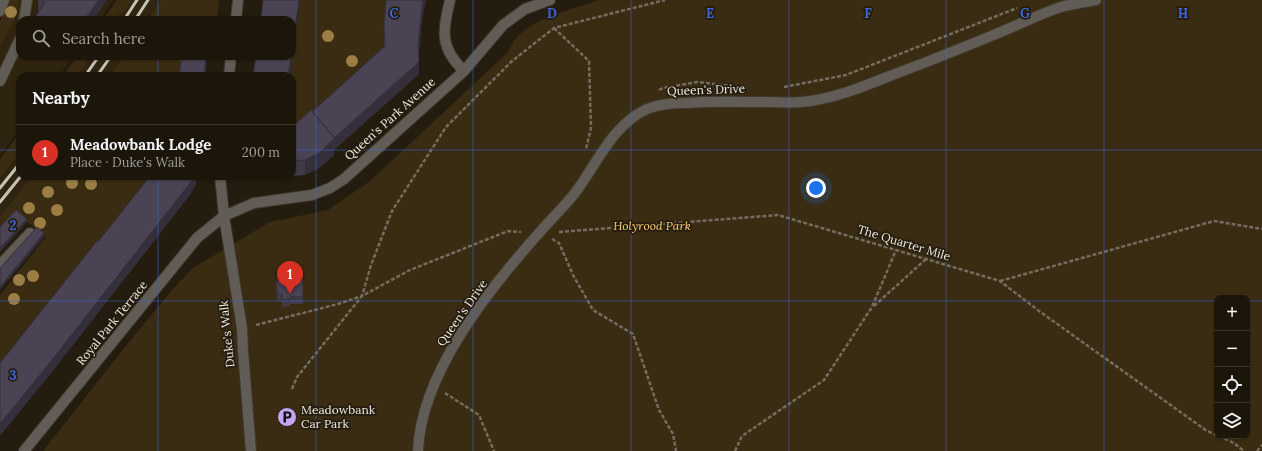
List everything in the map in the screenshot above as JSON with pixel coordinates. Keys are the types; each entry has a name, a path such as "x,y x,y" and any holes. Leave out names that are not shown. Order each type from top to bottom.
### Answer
{"street":[{"path":"0,11 4,0"},
{"path":"25,16 27,0"},
{"path":"236,16 238,0"},
{"path":"450,0 445,28 445,43 450,55 464,71"},
{"name":"Queen's Park Avenue","path":"224,216 254,203 312,195 330,188 344,179 464,71 503,25 525,9 550,0"},
{"name":"Queen's Drive","path":"418,451 421,425 434,387 446,358 455,343 489,294 576,191 615,134 625,124 646,110 658,105 679,103 799,102 817,100 855,90 1061,8 1096,0"},
{"path":"0,81 16,47"},
{"path":"229,72 231,60"},
{"name":"Duke's Walk","path":"220,180 224,216 242,328 242,351 251,451"},
{"name":"Royal Park Terrace","path":"24,451 197,238 224,216"},
{"path":"0,265 30,233"}],"path":[{"path":"292,389 298,377 362,296 371,265 392,211 446,127 512,61 554,28 665,0"},
{"path":"554,28 589,61 591,128 586,151"},
{"name":"The Quarter Mile","path":"539,233 778,215 896,250 1000,281 1039,311 1207,431 1214,434"},
{"path":"1000,281 1214,220 1262,229"},
{"path":"242,328 338,304 362,296 397,276 482,241 508,231 527,232"},
{"path":"539,233 559,243 573,275 593,310 633,334 659,410 673,434 676,451"},
{"path":"735,451 742,436 824,380 872,307 896,250"},
{"path":"872,307 926,259"},
{"path":"434,387 479,415 494,451"},
{"name":"The Quarter Mile","path":"1225,439 1234,443 1244,451"},
{"path":"1257,451 1262,445"}],"shaded area":[{"path":"19,0 113,0 103,16 16,16 16,60 70,60 62,72 16,72 16,133 0,155 0,46 8,33"},
{"path":"117,0 180,0 171,16 106,16"},
{"path":"74,60 141,60 133,72 66,72"},
{"path":"16,138 16,180 45,180 0,231 0,159"}],"green space":[{"path":"8,0 19,0 17,13 0,46 0,22"},
{"path":"117,0 132,0 124,12 120,13 118,16 106,16"},
{"path":"161,0 219,0 217,16 151,16"},
{"path":"300,0 386,0 384,38 385,59 296,139 296,72 291,72 292,60 296,60 296,30"},
{"name":"Holyrood Park","path":"599,0 1262,0 1262,451 43,451 129,342 173,289 193,268 270,222 328,210 370,181 507,53 516,39 525,30 544,19"},
{"path":"74,60 88,60 80,72 66,72"},
{"path":"120,60 181,60 182,62 181,72 113,72"},
{"path":"16,138 16,158 0,178 0,159"},
{"path":"30,180 157,180 0,376 0,295 46,237 16,213 0,231 0,216"}],"building":[{"path":"41,0 99,0 87,16 36,16 45,3"},
{"path":"263,0 299,0 296,21 296,16 261,16"},
{"path":"386,0 423,0 418,44 419,62 334,138 312,112 385,46 384,26"},
{"path":"181,60 206,60 204,72 180,72"},
{"path":"255,60 290,60 289,72 254,72"},
{"path":"311,110 334,139 319,153 305,160 296,161 296,123"},
{"path":"147,180 192,180 56,355 0,424 0,363 97,241 98,242"},
{"path":"16,210 27,219 0,248 0,227"},
{"path":"37,227 44,233 0,287 0,268"},
{"path":"284,272 294,272 294,274 297,274 297,279 303,279 303,297 290,297 290,299 282,300 282,294 277,294 276,280 278,280 278,275 283,275"}],"railway":[{"path":"127,16 137,0"},
{"path":"138,16 148,0"},
{"path":"88,72 96,60"},
{"path":"100,72 108,60"},
{"path":"0,188 16,168"},
{"path":"0,202 18,180"}],"place":[{"name":"Meadowbank Lodge","path":"290,294"},
{"name":"Meadowbank Car Park","path":"287,417"}]}
